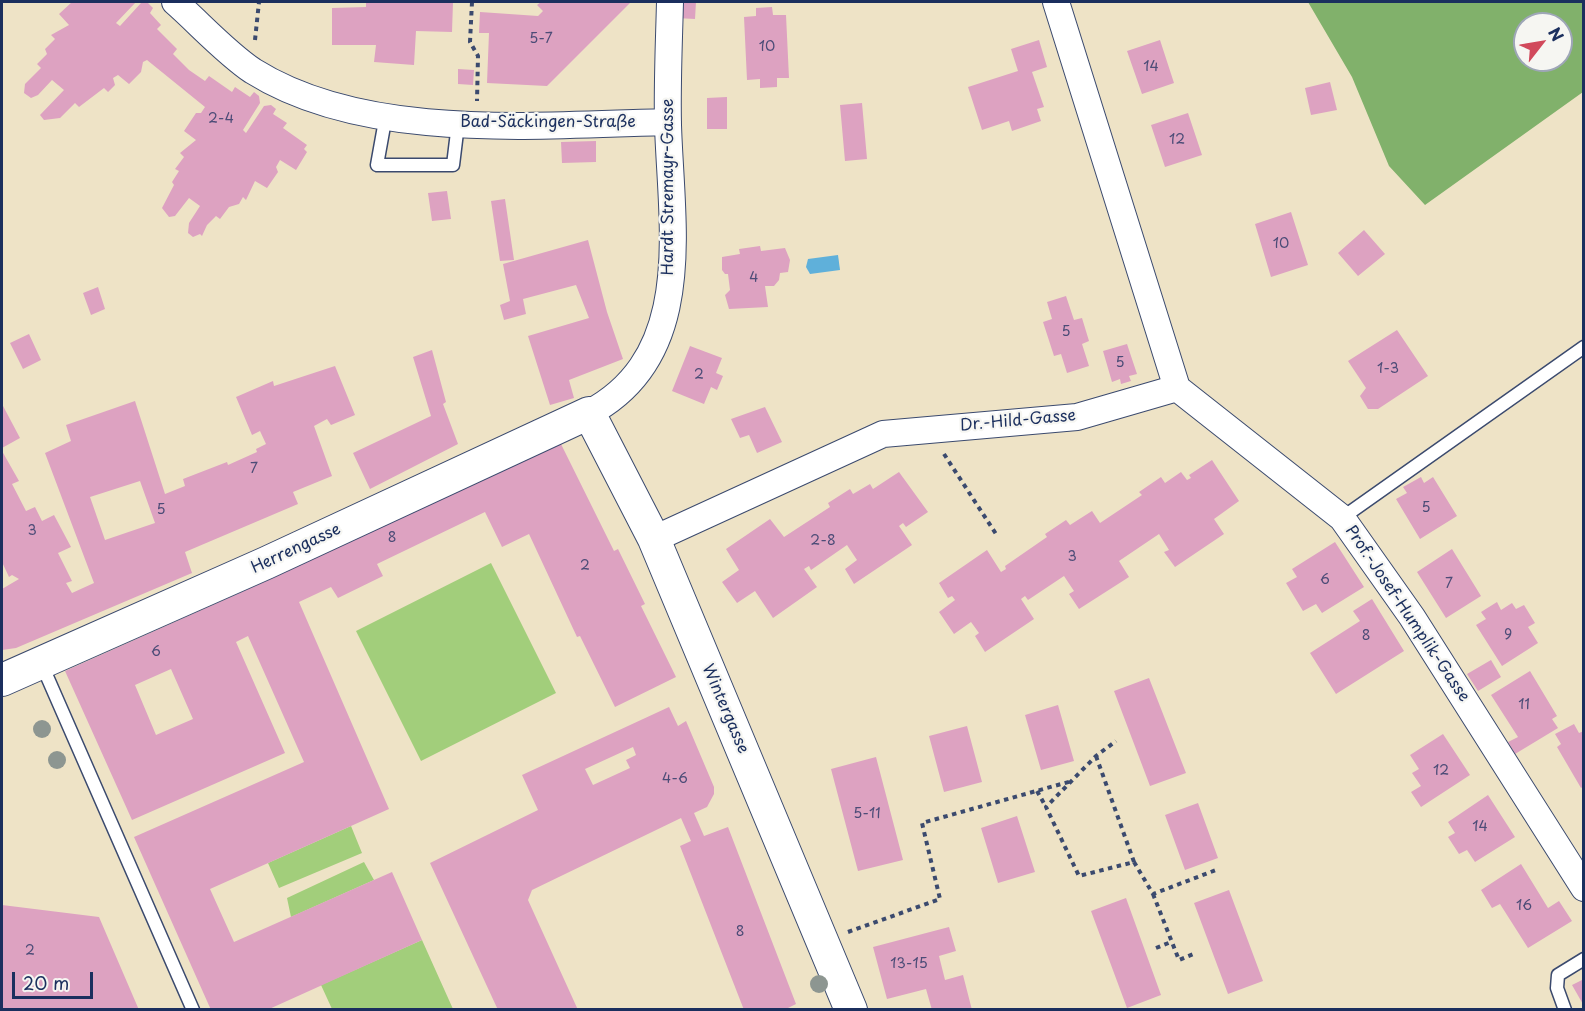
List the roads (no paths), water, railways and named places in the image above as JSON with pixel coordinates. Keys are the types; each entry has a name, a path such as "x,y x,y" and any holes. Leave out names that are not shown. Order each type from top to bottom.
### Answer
{"street":[{"name":"Bad-Säckingen-Straße","path":"175,2 252,70 289,89 333,104 386,115 467,126 668,122"},
{"name":"Hardt Stremayr-Gasse","path":"588,413 610,401 634,378 653,350 668,300 673,258 668,122 670,2"},
{"path":"1056,2 1177,388"},
{"name":"Dr.-Hild-Gasse","path":"654,539 883,434 1077,417 1177,388"},
{"name":"Prof.-Josef-Humplik-Gasse","path":"1177,388 1342,518 1412,617 1584,888"},
{"name":"Wintergasse","path":"588,413 654,539 851,1010"},
{"name":"Herrengasse","path":"2,680 266,563 588,413"}],"lane":[{"path":"386,115 377,165 453,165 467,126"},
{"path":"1342,518 1584,347"},
{"path":"41,663 193,1010"},
{"path":"1565,1010 1557,988 1558,975 1584,959"}],"water":[{"path":"838,255 840,270 810,274 806,267 808,259"}]}
